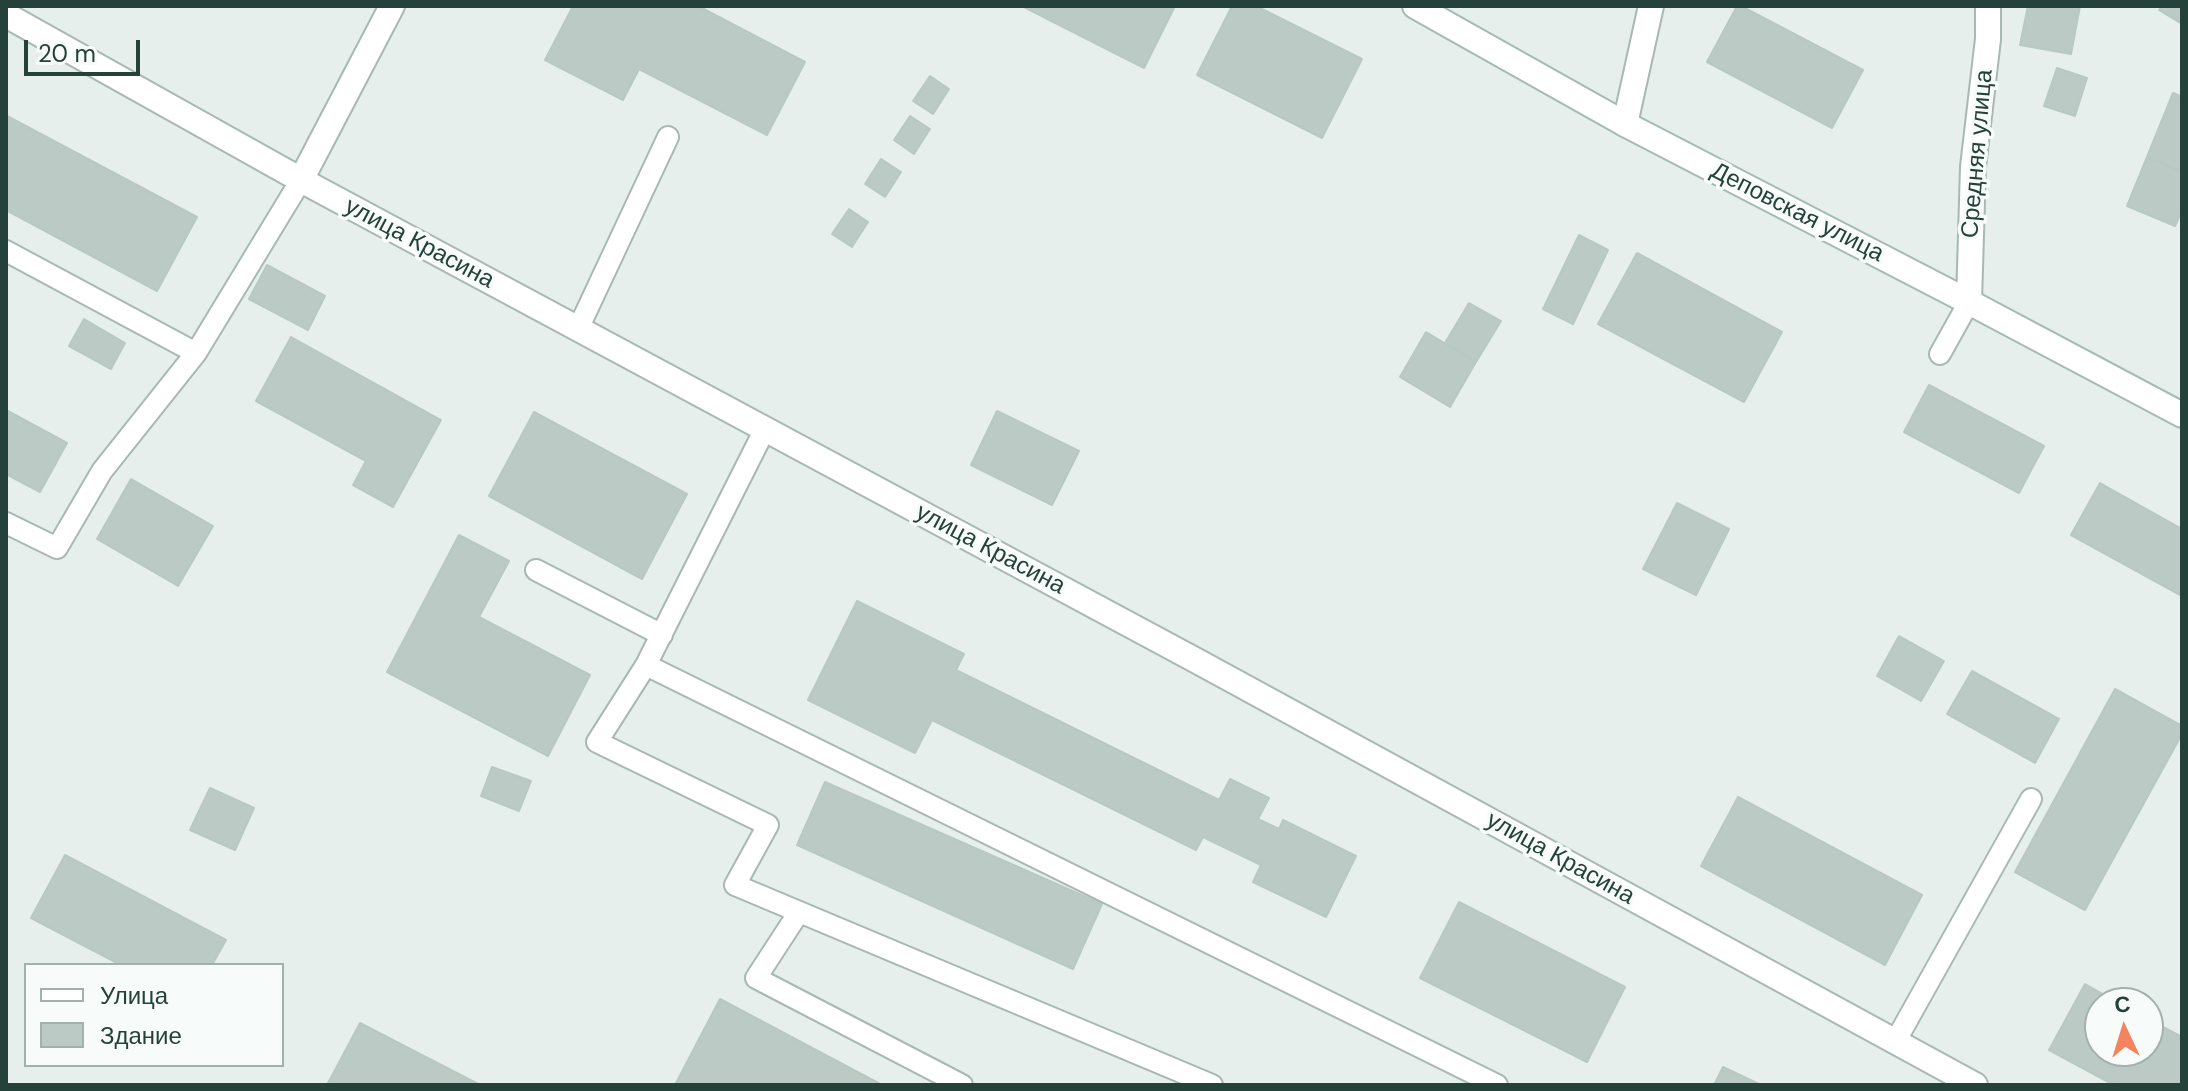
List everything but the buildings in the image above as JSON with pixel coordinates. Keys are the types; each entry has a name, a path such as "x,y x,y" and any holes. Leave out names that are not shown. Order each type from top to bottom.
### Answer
{"street":[{"path":"301,180 392,6"},
{"name":"Деповская улица","path":"1415,6 1625,124 2182,415"},
{"path":"1625,124 1651,6"},
{"name":"Средняя улица","path":"1969,302 1973,167 1988,39 1988,6"},
{"name":"улица Красина","path":"6,15 301,180 1197,661 1975,1085"}],"lane":[{"path":"578,329 668,137"},
{"path":"6,523 57,548 102,471 196,353 301,180"},
{"path":"6,251 196,353"},
{"path":"1940,354 1969,302"},
{"path":"765,429 646,665 597,742 768,825 735,885 1212,1085"},
{"path":"536,570 662,635"},
{"path":"646,665 1497,1085"},
{"path":"1895,1042 2031,799"},
{"path":"799,912 756,978 962,1085"}]}
